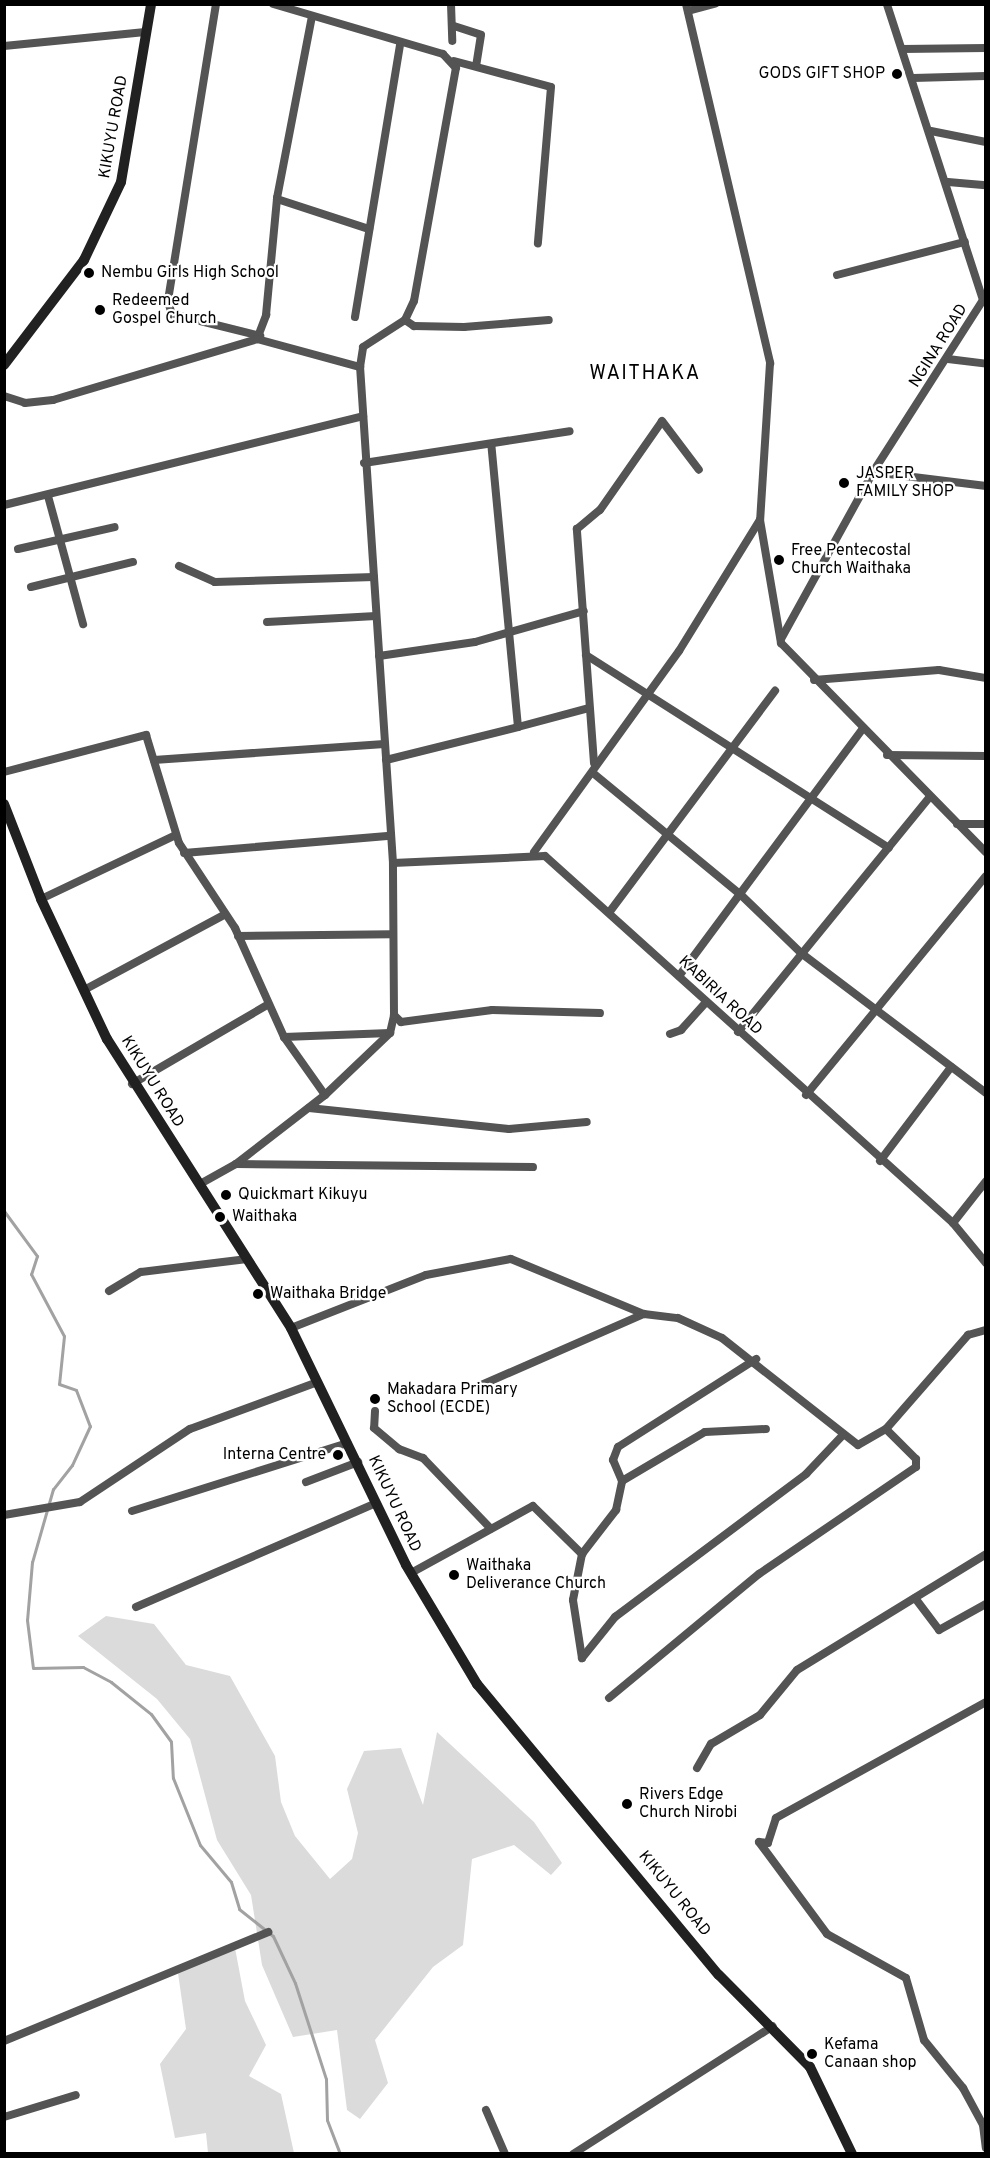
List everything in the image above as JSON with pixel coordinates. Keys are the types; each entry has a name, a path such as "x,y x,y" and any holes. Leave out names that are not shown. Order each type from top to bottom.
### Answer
{"main road":[{"name":"KIKUYU ROAD","path":"4,365 66,289 105,222 128,151 151,4"},
{"name":"KIKUYU ROAD","path":"4,804 41,899 132,1084 200,1184 291,1328 411,1573 477,1684 719,1975 773,2026 824,2090 852,2154"}],"street":[{"path":"216,4 168,302 172,314 360,367"},
{"path":"273,4 454,61 476,65 551,87 538,243"},
{"path":"451,4 454,26 452,42"},
{"path":"715,4 687,8 770,363 760,520 780,643 929,798 986,852"},
{"name":"NGINA ROAD","path":"780,643 873,472 948,359 983,300 948,182 887,4"},
{"path":"259,338 277,199 312,17"},
{"path":"454,26 481,35 476,65"},
{"path":"4,46 145,32"},
{"path":"355,316 400,44"},
{"path":"903,49 986,48"},
{"path":"200,1184 236,1164 309,1108 390,1033 394,1015 391,934 393,863 387,836 386,760 364,463 360,367 363,348 405,320 414,301 454,61"},
{"path":"913,78 986,76"},
{"path":"931,131 986,142"},
{"path":"948,182 986,184"},
{"path":"277,199 369,230"},
{"path":"837,275 965,242"},
{"path":"405,320 414,326 464,327 549,320"},
{"path":"4,396 25,403 53,400 259,338"},
{"path":"948,359 986,364"},
{"path":"4,505 48,496 363,416"},
{"path":"393,863 534,852 593,773 578,526 600,510 662,422 699,470"},
{"path":"364,463 570,431"},
{"path":"491,444 518,727"},
{"path":"873,472 986,486"},
{"path":"48,496 58,541 82,624"},
{"path":"594,763 647,693 737,564 760,520"},
{"path":"18,549 115,527"},
{"path":"31,587 133,562"},
{"path":"179,567 215,582 374,577"},
{"path":"379,656 475,642 584,611"},
{"path":"267,622 376,616"},
{"path":"586,655 889,848"},
{"path":"814,680 939,670 986,678"},
{"path":"611,910 736,750 775,692"},
{"path":"386,760 589,708"},
{"path":"678,976 862,730"},
{"path":"4,772 141,733 154,760 176,835 184,853 240,940 391,934"},
{"path":"154,760 384,744"},
{"path":"887,755 986,756"},
{"path":"593,773 740,894 801,953 875,1012 986,1093"},
{"path":"738,1032 929,798"},
{"path":"957,824 986,824"},
{"path":"41,899 176,835"},
{"path":"184,853 387,836"},
{"name":"KABIRIA ROAD","path":"534,852 611,910 806,1095 953,1223 986,1263"},
{"path":"806,1095 986,876"},
{"path":"84,990 224,915"},
{"path":"238,935 267,1005 284,1037 325,1095"},
{"path":"670,1034 681,1030 706,1002"},
{"path":"132,1084 267,1005"},
{"path":"394,1015 401,1022 492,1010 600,1012"},
{"path":"284,1037 390,1033"},
{"path":"880,1161 951,1067"},
{"path":"309,1108 509,1129 586,1122"},
{"path":"236,1164 532,1167"},
{"path":"953,1223 986,1181"},
{"path":"110,1291 141,1272 247,1259"},
{"path":"291,1328 426,1275 511,1259 644,1314 678,1318 756,1359 843,1435 858,1445 886,1429 968,1335 986,1331"},
{"path":"479,1386 644,1314"},
{"path":"756,1359 618,1447 613,1460 622,1481 616,1510 582,1554 573,1600 582,1658 615,1617 806,1474 843,1435"},
{"path":"4,1515 80,1502 190,1429 318,1382"},
{"path":"375,1411 374,1428 399,1449 423,1458 491,1529"},
{"path":"622,1481 705,1432 765,1429"},
{"path":"609,1698 759,1574 916,1467 916,1459 886,1429"},
{"path":"132,1511 348,1443"},
{"path":"306,1482 358,1462"},
{"path":"136,1607 376,1503"},
{"path":"411,1573 533,1506 582,1554"},
{"path":"697,1768 711,1744 760,1715 797,1670 986,1554"},
{"path":"915,1598 939,1630 986,1604"},
{"path":"986,1702 776,1818 768,1844 759,1842 827,1934 906,1978 924,2040 963,2088 982,2125 986,2148"},
{"path":"4,2041 268,1932"},
{"path":"573,2154 773,2026"},
{"path":"4,2117 76,2095"},
{"path":"486,2110 505,2154"},
{"path":"585,2145 590,2154"}],"shaded area":[{"path":"106,1616 154,1624 186,1665 230,1676 275,1756 281,1802 295,1836 330,1879 352,1859 358,1833 347,1789 364,1751 401,1748 423,1805 437,1732 534,1822 562,1863 551,1875 514,1845 472,1859 463,1945 433,1967 375,2040 388,2083 360,2119 347,2110 337,2030 293,2037 262,1965 251,1895 217,1840 190,1739 157,1699 78,1636"},
{"path":"235,1948 245,2001 266,2045 249,2076 281,2094 294,2153 208,2153 206,2133 175,2138 160,2064 186,2029 177,1966"}],"waterway":[{"path":"4,1211 37,1256 31,1274 64,1336 59,1384 76,1390 90,1426 72,1465 53,1489 32,1562 27,1620 33,1668 83,1667 111,1682 151,1714 171,1742 173,1778 200,1845 231,1882 239,1909 273,1936 295,1983 326,2079 327,2120 340,2154"}],"place":[{"name":"GODS GIFT SHOP","path":"897,74"},
{"name":"Nembu Girls High School","path":"89,273"},
{"name":"Redeemed Gospel Church","path":"100,310"},
{"name":"JASPER FAMILY SHOP","path":"844,483"},
{"name":"Free Pentecostal Church Waithaka","path":"779,560"},
{"name":"Quickmart Kikuyu","path":"226,1195"},
{"name":"Waithaka","path":"220,1217"},
{"name":"Waithaka Bridge","path":"258,1294"},
{"name":"Makadara Primary School (ECDE)","path":"375,1399"},
{"name":"Interna Centre","path":"338,1455"},
{"name":"Waithaka Deliverance Church","path":"454,1575"},
{"name":"Rivers Edge Church Nirobi","path":"627,1804"},
{"name":"Kefama Canaan shop","path":"812,2054"}],"district":[{"name":"WAITHAKA","path":"645,374"}]}
